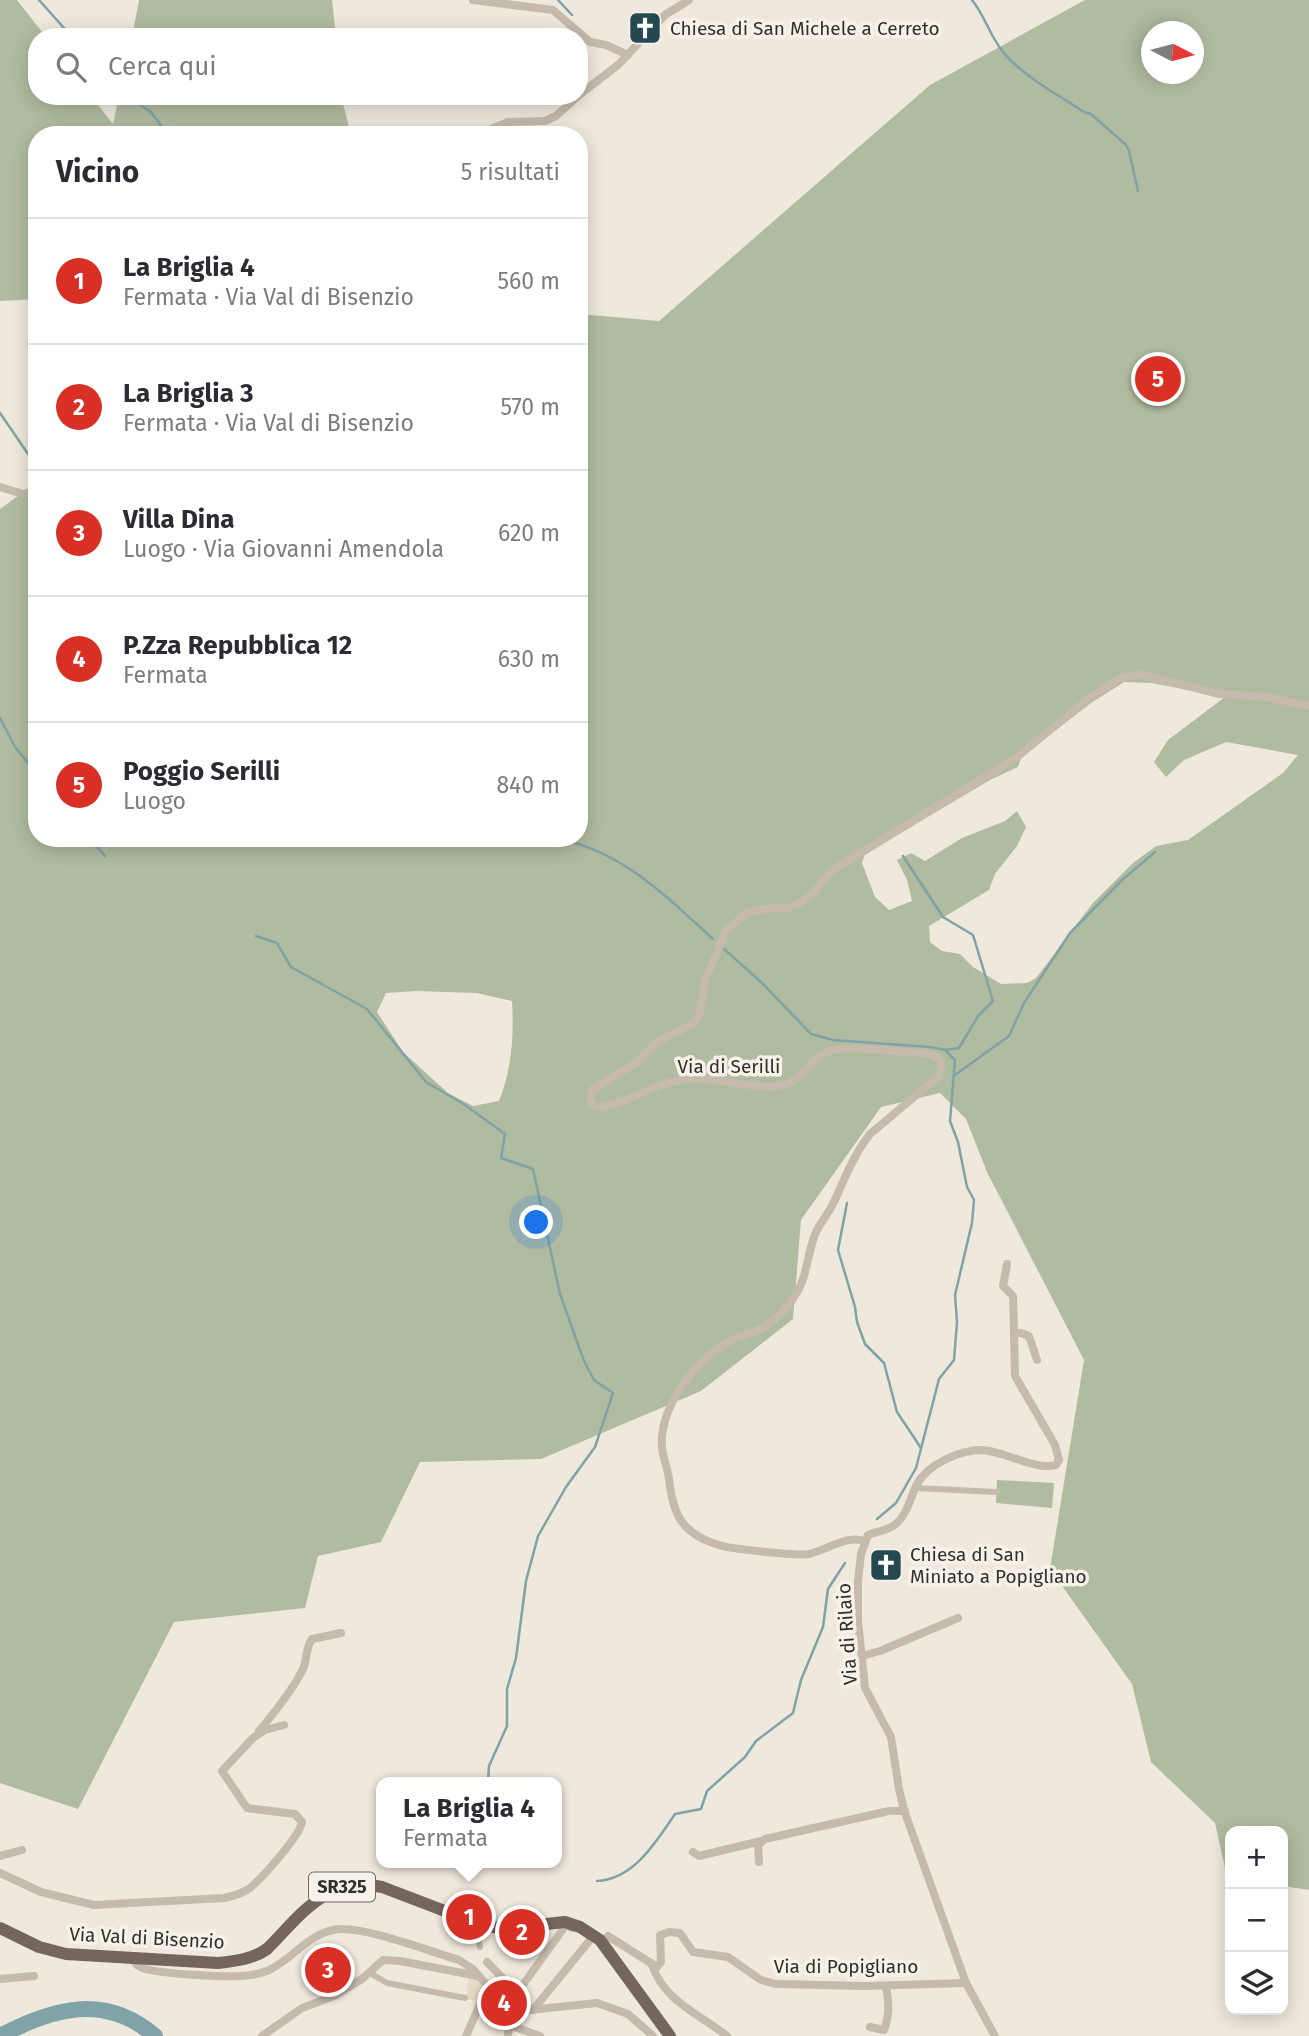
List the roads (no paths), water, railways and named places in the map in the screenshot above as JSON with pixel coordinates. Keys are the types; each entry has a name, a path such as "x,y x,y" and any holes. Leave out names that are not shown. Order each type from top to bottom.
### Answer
{"main road":[{"name":"Via Val di Bisenzio","path":"0,1928 54,1952 83,1957 218,1963 250,1958 267,1949 321,1896 347,1885 357,1884 382,1887 479,1924 494,1927 571,1923"},
{"path":"571,1923 598,1939 670,2036"}],"street":[{"path":"473,0 553,10 574,28"},
{"path":"588,88 628,55 665,15 689,0"},
{"path":"588,40 613,47 628,55"},
{"path":"498,126 508,122 545,121 569,105"},
{"path":"0,487 23,494 28,493"},
{"name":"Via di Serilli","path":"865,1541 858,1539 832,1544 804,1554 718,1545 687,1528 670,1498 662,1449 664,1418 677,1391 701,1365 728,1342 761,1329 775,1319 796,1295 808,1265 816,1232 856,1153 870,1134 938,1077 943,1066 941,1062 931,1055 839,1049 825,1052 802,1076 780,1086 702,1078 685,1079 662,1084 604,1107 592,1104 590,1098 593,1089 636,1063 657,1042 693,1024 699,1016 705,981 726,930 747,913 761,909 788,908 802,902 831,871 855,854 957,796 1013,760 1092,695 1119,679 1138,674 1220,694 1266,697 1309,706"},
{"path":"865,1541 868,1535 875,1531 894,1525 930,1468 973,1451 998,1453 1042,1466 1056,1465 1059,1460 1055,1446 1015,1376 1013,1296 1003,1286 1007,1264"},
{"path":"1014,1334 1029,1336 1037,1360"},
{"path":"916,1488 997,1492"},
{"name":"Via di Rilaio","path":"865,1541 858,1581 858,1621 865,1688 891,1737 905,1811 966,1983 995,2036"},
{"path":"862,1656 958,1618"},
{"path":"0,1873 41,1892 94,1905 234,1896 250,1888 298,1833 302,1822 295,1814 247,1808 222,1771 253,1738 289,1692 303,1669 312,1639 341,1633"},
{"path":"253,1738 265,1730 284,1725"},
{"path":"693,1852 699,1856 889,1811 905,1811"},
{"path":"760,1862 757,1849 761,1841"},
{"path":"0,1856 22,1850"},
{"path":"517,1997 571,1923"},
{"path":"479,1924 477,1935 480,1947"},
{"path":"132,1959 137,1966 150,1970 249,1975 270,1969 327,1931 348,1929 459,1960 480,1977 510,2012 509,2030 540,2036"},
{"name":"Via di Popigliano","path":"652,1965 660,1965 660,1935 674,1932 684,1937 689,1950 728,1957 744,1970 769,1982 886,1986 928,1982 966,1983"},
{"path":"533,2010 598,1939 608,1936 652,1965 656,1978 675,2001 695,2011 727,2036"},
{"path":"262,2036 302,2008 334,1996 370,1973 383,1960 472,1971"},
{"path":"487,1962 517,1997 522,2012"},
{"path":"370,1973 387,1983 465,1998"},
{"path":"0,1979 34,1976"},
{"path":"466,2036 488,1986"},
{"path":"870,2027 884,2031 890,2011 886,1986"},
{"path":"510,2012 597,2003 628,2014 653,2036"}],"waterway":[{"path":"39,0 64,28"},
{"path":"558,0 572,15"},
{"path":"972,0 998,46 1011,61 1041,85 1091,114 1126,145 1138,191"},
{"path":"140,105 151,112 161,126"},
{"path":"0,413 28,454"},
{"path":"0,718 15,747 28,763"},
{"path":"97,847 105,856"},
{"path":"587,847 640,876 713,939"},
{"path":"955,1075 1009,1036 1024,1003 1070,933 1121,881 1155,852"},
{"path":"903,856 943,917 973,935 993,1001 978,1016 959,1048 945,1050"},
{"path":"256,936 277,943 291,967 367,1009 426,1082 465,1105 505,1134 501,1158 533,1169 560,1294 584,1361 594,1380 613,1393 595,1447 566,1487 538,1536 526,1581 516,1658 507,1689 507,1726 489,1766 488,1777"},
{"path":"724,949 761,982 811,1034 833,1040 930,1047 945,1050 955,1060 950,1121 958,1142 967,1187 974,1200 972,1223 955,1295 957,1322 954,1360 939,1379 916,1468 896,1503 877,1519"},
{"path":"847,1203 838,1250 857,1322 865,1344 884,1363 897,1412 921,1448"},
{"path":"597,1881 610,1879 633,1866 652,1847 675,1814 701,1809 707,1791 745,1757 756,1741 793,1713 801,1680 823,1627 828,1589 845,1563"},
{"path":"0,2036 40,2018 79,2009 117,2014 155,2036"}],"place":[{"name":"Chiesa di San Michele a Cerreto","path":"645,28"},
{"name":"Poggio Serilli","path":"1158,379"},
{"name":"Chiesa di San Miniato a Popigliano","path":"886,1565"},
{"name":"La Briglia 4","path":"469,1917"},
{"name":"La Briglia 3","path":"522,1932"},
{"name":"Villa Dina","path":"328,1970"},
{"name":"P.Zza Repubblica 12","path":"504,2003"}]}
